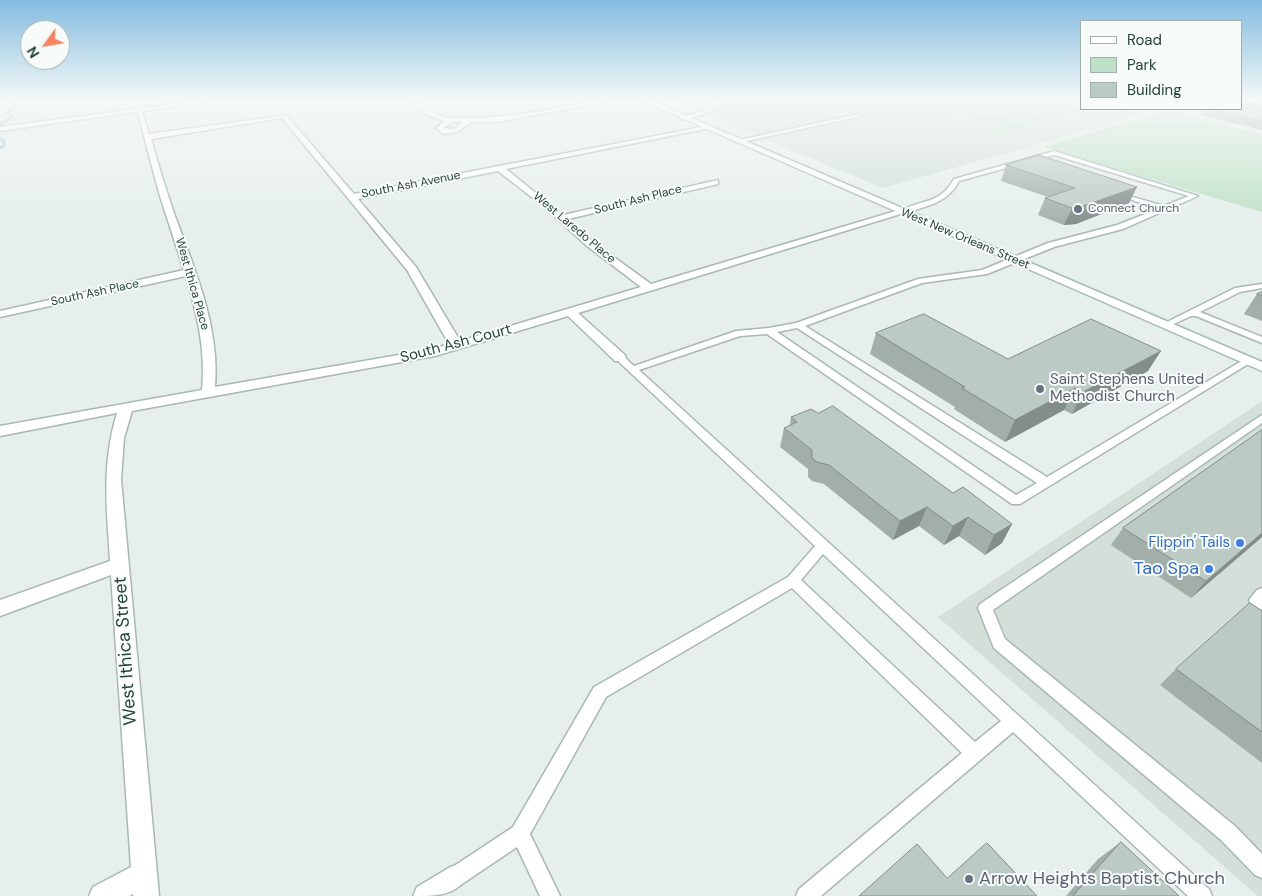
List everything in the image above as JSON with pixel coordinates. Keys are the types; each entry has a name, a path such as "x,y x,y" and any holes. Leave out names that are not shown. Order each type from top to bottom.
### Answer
{"street":[{"name":"West Ithica Place","path":"149,143 190,272 208,340 211,362 208,393"},
{"path":"307,143 354,197 412,269 457,346"},
{"name":"South Ash Avenue","path":"354,197 626,143"},
{"name":"West New Orleans Street","path":"742,143 1262,366"},
{"name":"West Laredo Place","path":"499,168 534,194 590,244 649,288"},
{"name":"South Ash Place","path":"562,218 715,182"},
{"name":"South Ash Court","path":"0,431 413,357 457,346 902,212"},
{"name":"South Ash Place","path":"0,314 190,272"},
{"path":"570,312 620,358"},
{"name":"West Ithica Street","path":"126,407 117,438 114,462 115,528 145,885"},
{"path":"0,608 119,565"},
{"path":"426,896 452,879"},
{"path":"102,896 145,885"}],"lane":[{"path":"634,369 739,334 769,331 798,325 910,284 932,278 984,272 1051,245 1120,227 1195,196 1054,153 956,180 953,188 943,197 902,212"},
{"path":"1020,162 1040,168"},
{"path":"1106,190 1163,208"},
{"path":"1165,325 1238,290 1262,286"},
{"path":"1189,313 1198,314 1262,340"},
{"path":"798,325 1046,483"},
{"path":"769,331 1016,501 1248,361"},
{"path":"620,358 1202,896"},
{"path":"1262,418 985,608 999,643 1228,833 1262,868"},
{"path":"452,879 520,834 600,692 793,581 823,545"},
{"path":"793,581 975,753"},
{"path":"1262,594 1256,600 1262,604"},
{"path":"806,896 1013,721"},
{"path":"520,834 550,896"}],"shaded area":[{"path":"773,143 1043,143 883,188"},
{"path":"1262,401 1262,896 1258,896 938,617"}],"green space":[{"path":"1058,143 1262,143 1262,212 1044,147"}],"building":[{"path":"1039,155 1137,187 1072,208 1045,198 1075,188 1006,165"},
{"path":"924,314 1008,359 1091,319 1161,351 1083,392 1075,388 1015,420 876,333"},
{"path":"833,406 953,493 963,487 1012,524 994,535 968,517 953,526 927,507 900,521 829,465 817,462 812,458 812,450 784,428 797,422 791,417 811,409 818,413"},
{"path":"1262,430 1262,533 1206,581 1123,528"},
{"path":"1250,603 1262,611 1262,732 1176,669"},
{"path":"1121,842 1179,896 1073,896"},
{"path":"987,843 1037,896 859,896 917,844 947,878"}],"waterway":[{"path":"0,148 4,146 4,143"}],"place":[{"name":"Connect Church","path":"1078,209"},
{"name":"Saint Stephens United Methodist Church","path":"1040,389"},
{"name":"Flippin' Tails","path":"1240,543"},
{"name":"Tao Spa","path":"1209,569"},
{"name":"Arrow Heights Baptist Church","path":"969,879"}]}
